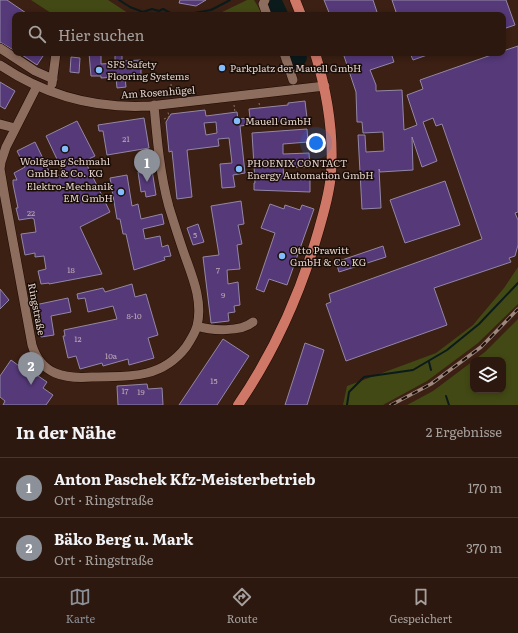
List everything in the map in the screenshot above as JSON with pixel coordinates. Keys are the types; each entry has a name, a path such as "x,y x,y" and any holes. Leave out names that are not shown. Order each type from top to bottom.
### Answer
{"main road":[{"path":"295,0 300,12"},
{"path":"238,405 264,364 282,330 305,274 323,214 331,174 331,120 325,86 316,56"}],"street":[{"path":"265,0 263,4 266,12"},
{"path":"0,48 12,56"},
{"path":"12,56 35,71 53,79"},
{"path":"51,92 56,56"},
{"path":"285,56 292,80"},
{"name":"Am Rosenhügel","path":"0,65 37,86 66,98 104,105 130,107 325,86"},
{"name":"Ringstraße","path":"37,86 15,128 3,155 0,169 32,345 38,358 55,373 71,378 144,374 163,367 176,358 190,342 197,326 199,307 196,290 167,197 159,159 154,105"},
{"path":"0,124 15,128"},
{"path":"197,326 210,330 241,329 248,327 253,322"}],"path":[{"path":"155,120 169,117 171,84"}],"green space":[{"path":"31,0 108,0 126,12 49,12"},
{"path":"247,0 254,0 261,12 222,12"},
{"path":"518,267 518,304 478,343 427,381 383,405 343,405 347,386 436,353 473,325 504,288"},
{"path":"518,319 518,405 407,405 433,391 470,363 470,393 506,393 506,357 478,357"}],"shaded area":[{"path":"271,0 282,0 288,12 269,12 266,2"},
{"path":"287,56 307,56 307,59 303,65 296,70 293,69"}],"building":[{"path":"0,0 7,0 25,12 12,12 12,49 0,42"},
{"path":"180,0 206,0 196,6 179,3"},
{"path":"324,0 373,0 377,12 329,12"},
{"path":"392,0 506,0 515,25 506,28 506,12 396,12"},
{"path":"518,46 518,212 515,213 518,220 518,245 515,256 509,258 511,262 434,288 447,325 346,361 326,304 331,302 329,294 482,239 442,124 436,126 433,118 423,122 437,161 422,167 412,137 413,170 380,172 379,169 381,208 362,209 358,135 365,135 366,152 384,151 383,132 363,133 362,122 357,122 356,92 344,56 392,56 394,62 370,70 376,85 376,91 402,90 404,130 417,125 407,95 423,89 420,80 488,56 506,56 506,50"},
{"path":"24,56 43,56 37,65"},
{"path":"89,56 101,56 101,64 115,63 115,56 122,56 122,61 141,60 141,76 125,77 126,87 117,88 116,77 101,78 101,76 91,76"},
{"path":"411,56 424,56 413,60"},
{"path":"71,57 80,58 79,73 70,72"},
{"path":"0,82 15,91 5,109 0,106"},
{"path":"305,101 307,118 272,122 272,120 248,123 248,125 240,126 245,173 233,175 235,187 222,188 220,164 232,163 229,138 218,139 219,146 187,150 192,197 177,199 172,151 169,152 166,122 171,114 205,110 206,116 237,112 238,119 250,118 249,109 288,105 288,103","holes":["216,122 217,133 206,135 204,123"]},
{"path":"144,118 149,148 107,155 103,131 99,131 98,125"},
{"path":"77,121 95,156 85,161 110,212 80,227 102,274 49,284 41,284 38,271 46,269 44,256 35,257 35,253 25,255 21,234 36,232 34,219 19,220 16,208 18,208 13,180 17,180 14,173 25,167 17,151 35,142 52,177 64,174 46,136"},
{"path":"307,129 308,142 283,144 283,154 309,153 310,167 283,167 284,178 310,178 310,192 254,190 255,183 252,133"},
{"path":"152,170 156,195 146,197 145,191 141,192 138,172"},
{"path":"127,175 132,206 138,204 141,219 162,214 164,224 143,229 145,239 160,236 162,247 168,245 171,256 164,257 165,260 134,270 126,234 123,234 120,219 117,219 110,178"},
{"path":"445,181 460,225 405,243 390,200"},
{"path":"241,201 244,224 238,225 242,244 237,245 240,269 227,270 228,284 238,282 240,305 234,306 235,312 228,313 229,321 211,323 203,257 219,255 211,206"},
{"name":"Otto Prawitt GmbH & Co. KG","path":"270,204 284,209 285,205 300,210 302,205 314,209 287,285 269,279 264,292 256,289 275,233 261,228"},
{"path":"198,224 204,242 193,245 187,228"},
{"path":"383,246 386,257 339,272 336,262"},
{"path":"132,284 135,297 146,294 158,335 148,338 154,358 129,365 128,359 103,366 102,363 80,369 76,356 68,358 63,336 65,336 64,330 117,319 113,306 88,312 85,298 78,299 77,294 103,288 105,292"},
{"path":"0,289 9,300 0,309"},
{"path":"68,298 71,312 51,316 54,335 41,337 35,305"},
{"path":"223,339 249,356 217,405 179,405"},
{"path":"305,343 324,350 307,405 285,405"},
{"path":"11,360 26,371 28,369 47,382 43,388 53,395 46,405 3,405 5,401 0,397 0,376"},
{"path":"147,384 148,389 162,388 163,405 118,405 117,386"}],"waterway":[{"path":"119,0 130,7 143,12"},
{"path":"200,12 211,10 230,0"},
{"path":"143,12 152,9 159,11 163,9 168,12"},
{"path":"347,405 349,392 364,377 413,370 447,350 479,324 518,283"},
{"path":"429,362 431,370"},
{"path":"446,396 449,405"}],"railway":[{"path":"391,405 431,384 481,347 518,309"}],"place":[{"name":"Parkplatz der Mauell GmbH","path":"222,68"},
{"name":"SFS Safety Flooring Systems","path":"99,70"},
{"name":"Mauell GmbH","path":"237,121"},
{"name":"Wolfgang Schmahl GmbH & Co. KG","path":"65,149"},
{"name":"PHOENIX CONTACT Energy Automation GmbH","path":"239,169"},
{"name":"Anton Paschek Kfz-Meisterbetrieb","path":"147,182"},
{"name":"Elektro-Mechanik EM GmbH","path":"121,192"},
{"name":"Otto Prawitt GmbH & Co. KG","path":"282,256"},
{"name":"Bäko Berg u. Mark","path":"31,385"}]}
